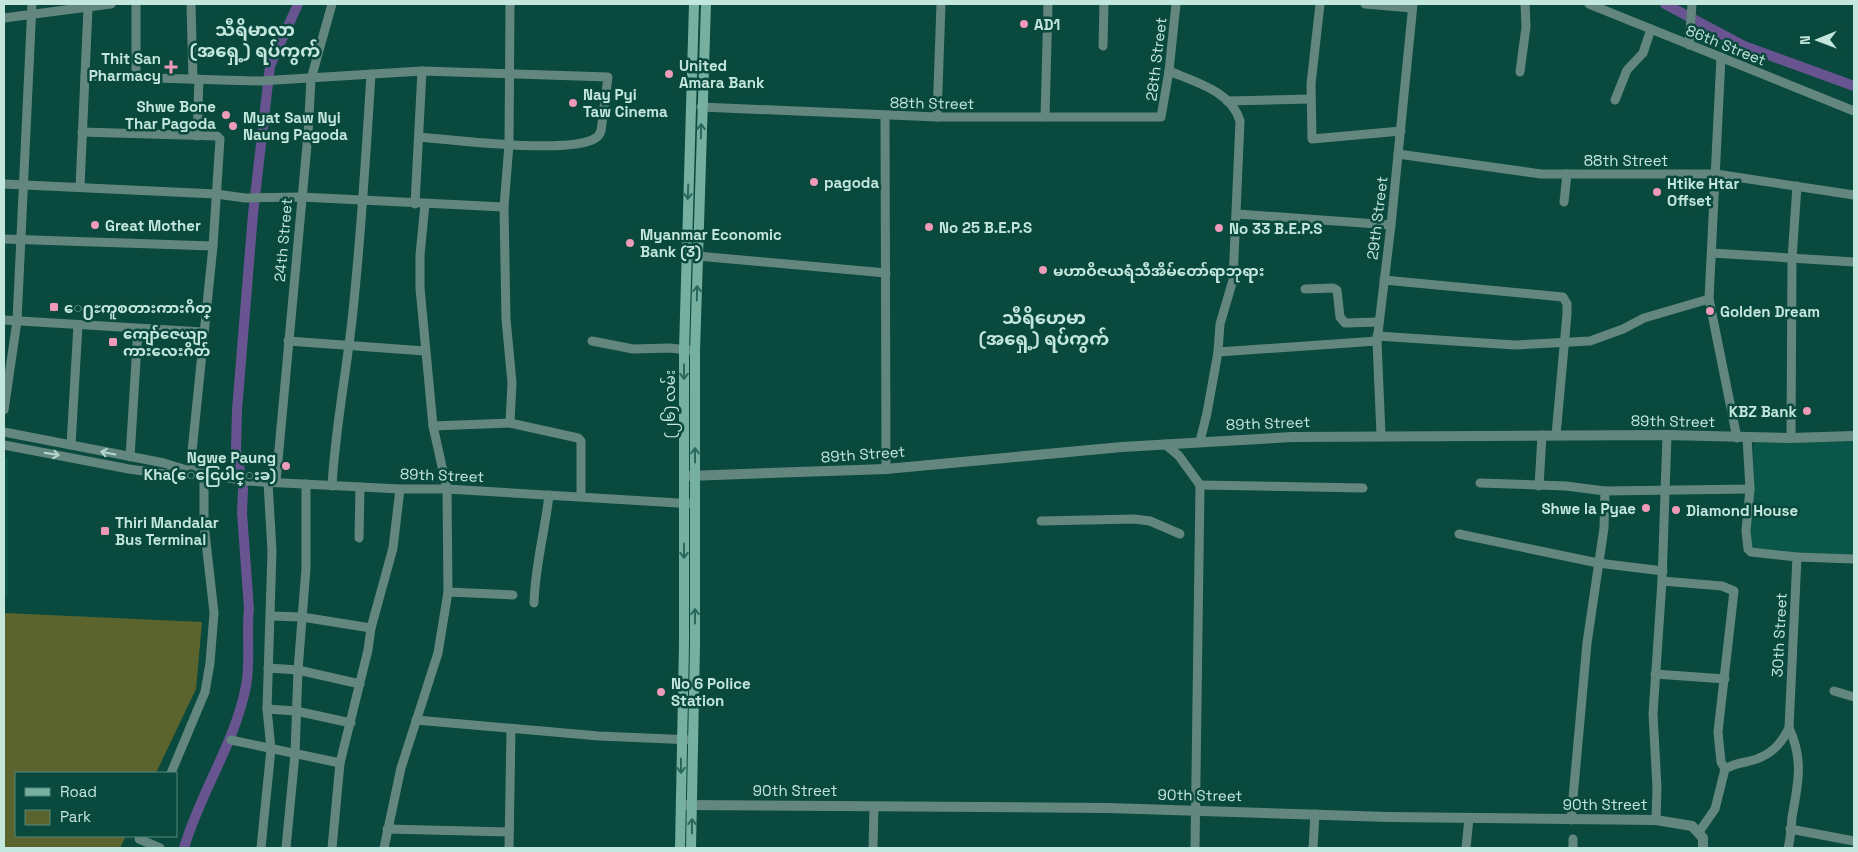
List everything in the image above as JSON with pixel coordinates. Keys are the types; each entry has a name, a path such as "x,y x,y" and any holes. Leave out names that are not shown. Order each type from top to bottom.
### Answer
{"main road":[{"name":"(၂၆) လမ်း","path":"691,848 695,645 689,503 683,476 686,255 694,4"},
{"name":"(၂၆) လမ်း","path":"680,848 681,739 689,503 695,476 701,106 706,4"},
{"path":"684,644 695,645"}],"street":[{"path":"4,410 17,321 32,4"},
{"path":"4,18 111,4"},
{"path":"136,4 136,76"},
{"path":"191,4 196,79 197,136"},
{"name":"24th Street","path":"261,848 270,749 267,709 271,616 272,482 288,341 308,134 311,79 332,4"},
{"path":"510,4 509,144 504,207 506,319 512,383 510,423"},
{"path":"937,117 941,4"},
{"path":"1045,117 1048,4"},
{"path":"1103,46 1104,4"},
{"name":"28th Street","path":"1161,117 1170,71 1176,4"},
{"path":"1320,4 1310,99 1312,139 1401,131"},
{"path":"1365,4 1412,6"},
{"path":"1520,72 1526,27 1525,4"},
{"name":"86th Street","path":"1589,4 1651,29 1690,41 1721,57 1854,111"},
{"name":"29th Street","path":"1381,435 1377,339 1401,131 1412,6"},
{"path":"1690,7 1690,41"},
{"path":"80,187 88,8"},
{"path":"1615,100 1627,70 1643,54 1651,29"},
{"path":"1721,57 1709,299 1742,437 1750,489 1746,531 1748,549 1766,554 1797,557 1854,559"},
{"path":"85,76 260,81 422,71 608,77 601,131 597,138 589,141 560,144 509,144 419,137"},
{"path":"415,204 422,71"},
{"path":"1170,71 1214,89 1238,113 1240,121 1233,280 1220,324 1218,352 1200,441"},
{"path":"332,486 334,442 348,347 364,200 371,74"},
{"path":"1227,101 1310,99"},
{"name":"88th Street","path":"701,106 885,116 1161,117"},
{"path":"885,116 886,469"},
{"path":"82,132 217,136 220,139 212,246 190,471"},
{"name":"88th Street","path":"1398,154 1541,174 1716,174 1854,195"},
{"path":"1564,202 1567,174"},
{"path":"4,184 24,183 216,194 245,198 301,197 504,207"},
{"path":"1791,438 1792,259 1797,186"},
{"path":"384,848 401,768 438,653 448,592 447,489 432,426 425,351 420,255 425,204"},
{"path":"1237,214 1391,225"},
{"path":"4,239 212,246"},
{"path":"1712,253 1854,262"},
{"path":"686,255 886,273"},
{"path":"1384,280 1563,297 1567,304 1565,344 1556,435"},
{"path":"1305,289 1333,288 1337,290 1340,317 1345,323 1379,322"},
{"path":"1218,352 1377,339 1515,345 1565,344 1590,341 1623,329 1644,318 1709,299"},
{"path":"4,320 203,332"},
{"path":"70,445 78,325"},
{"path":"130,457 138,329"},
{"path":"288,341 348,347 425,351"},
{"path":"592,341 633,349 696,351"},
{"path":"432,426 510,423 580,439 581,496"},
{"name":"89th Street","path":"4,432 164,463 227,479 245,481 400,489 447,489 689,503"},
{"name":"89th Street","path":"683,476 886,469 1200,441 1381,435 1667,435 1791,438 1854,436"},
{"path":"1539,486 1542,435"},
{"path":"1656,820 1657,778 1653,714 1663,571 1667,435"},
{"path":"1165,444 1179,456 1200,485 1195,848"},
{"name":"89th Street","path":"4,445 129,469 166,474 190,471"},
{"path":"171,772 205,692 210,663 214,613 204,524 204,474"},
{"path":"1480,483 1606,491 1750,489"},
{"path":"286,848 295,754 298,670 306,568 306,484"},
{"path":"1200,485 1362,488"},
{"path":"359,538 360,487"},
{"path":"332,848 340,763 351,724 371,628 393,548 400,489"},
{"path":"1572,820 1586,643 1604,528 1606,491"},
{"path":"534,603 537,557 545,526 549,495"},
{"path":"1041,521 1134,518 1150,521 1180,534"},
{"path":"1460,534 1598,563 1663,571"},
{"name":"30th Street","path":"1789,728 1797,557"},
{"path":"1662,580 1722,586 1734,591 1718,732 1721,762 1725,768 1715,808 1699,832 1703,838 1703,848"},
{"path":"448,592 514,595"},
{"path":"271,616 302,617 371,628"},
{"path":"268,668 298,670 360,684"},
{"path":"1655,674 1725,679"},
{"path":"1834,691 1854,697"},
{"path":"267,709 296,711 351,724"},
{"path":"416,720 511,729 693,740"},
{"path":"1725,768 1743,761 1758,759 1781,744 1789,728"},
{"path":"1788,848 1799,778 1798,749 1789,728"},
{"path":"509,848 511,729"},
{"path":"231,740 340,763"},
{"name":"90th Street","path":"681,805 1195,810 1469,818 1656,820 1687,825 1699,832"},
{"path":"873,848 874,806"},
{"path":"1313,848 1315,814"},
{"path":"1466,848 1469,818"},
{"path":"387,829 509,832"},
{"path":"1790,829 1854,841"},
{"path":"134,848 140,837 160,848"},
{"path":"1573,838 1573,848"}],"shaded area":[{"path":"1754,442 1854,442 1854,556 1750,550"},
{"path":"4,458 8,458 8,596 4,596"}],"green space":[{"path":"4,613 202,622 196,689 156,772 15,772 15,837 126,837 120,848 4,848"}],"waterway":[{"path":"184,848 199,808 234,728 246,686 249,609 242,513 243,489 236,449 237,410 253,214 270,66 298,4"},
{"path":"1665,4 1744,46 1854,86"}],"place":[{"name":"AD1","path":"1024,24"},
{"name":"Thit San Pharmacy","path":"171,67"},
{"name":"United Amara Bank","path":"669,74"},
{"name":"Nay Pyi Taw Cinema","path":"573,103"},
{"name":"Shwe Bone Thar Pagoda","path":"226,115"},
{"name":"Myat Saw Nyi Naung Pagoda","path":"233,126"},
{"name":"pagoda","path":"814,182"},
{"name":"Htike Htar Offset","path":"1657,192"},
{"name":"Great Mother","path":"95,225"},
{"name":"No 25 B.E.P.S","path":"929,227"},
{"name":"No 33 B.E.P.S","path":"1219,228"},
{"name":"Myanmar Economic Bank (3)","path":"630,243"},
{"name":"မဟာဝိဇယရံသီအိမ်တော်ရာဘုရား","path":"1043,270"},
{"name":"ေ႐ႊကူစတားကားဂိတ္","path":"54,307"},
{"name":"Golden Dream","path":"1710,311"},
{"name":"ကျော်ဇေယျာ ကားလေးဂိတ်","path":"113,342"},
{"name":"KBZ Bank","path":"1807,411"},
{"name":"Ngwe Paung Kha(ေငြေပါင္းခ)","path":"286,466"},
{"name":"Shwe la Pyae","path":"1646,508"},
{"name":"Diamond House","path":"1676,510"},
{"name":"Thiri Mandalar Bus Terminal","path":"105,531"},
{"name":"No 6 Police Station","path":"661,692"}],"district":[{"name":"သီရိမာလာ (အရှေ့) ရပ်ကွက်","path":"255,39"},
{"name":"သီရိဟေမာ (အရှေ့) ရပ်ကွက်","path":"1044,327"}]}
